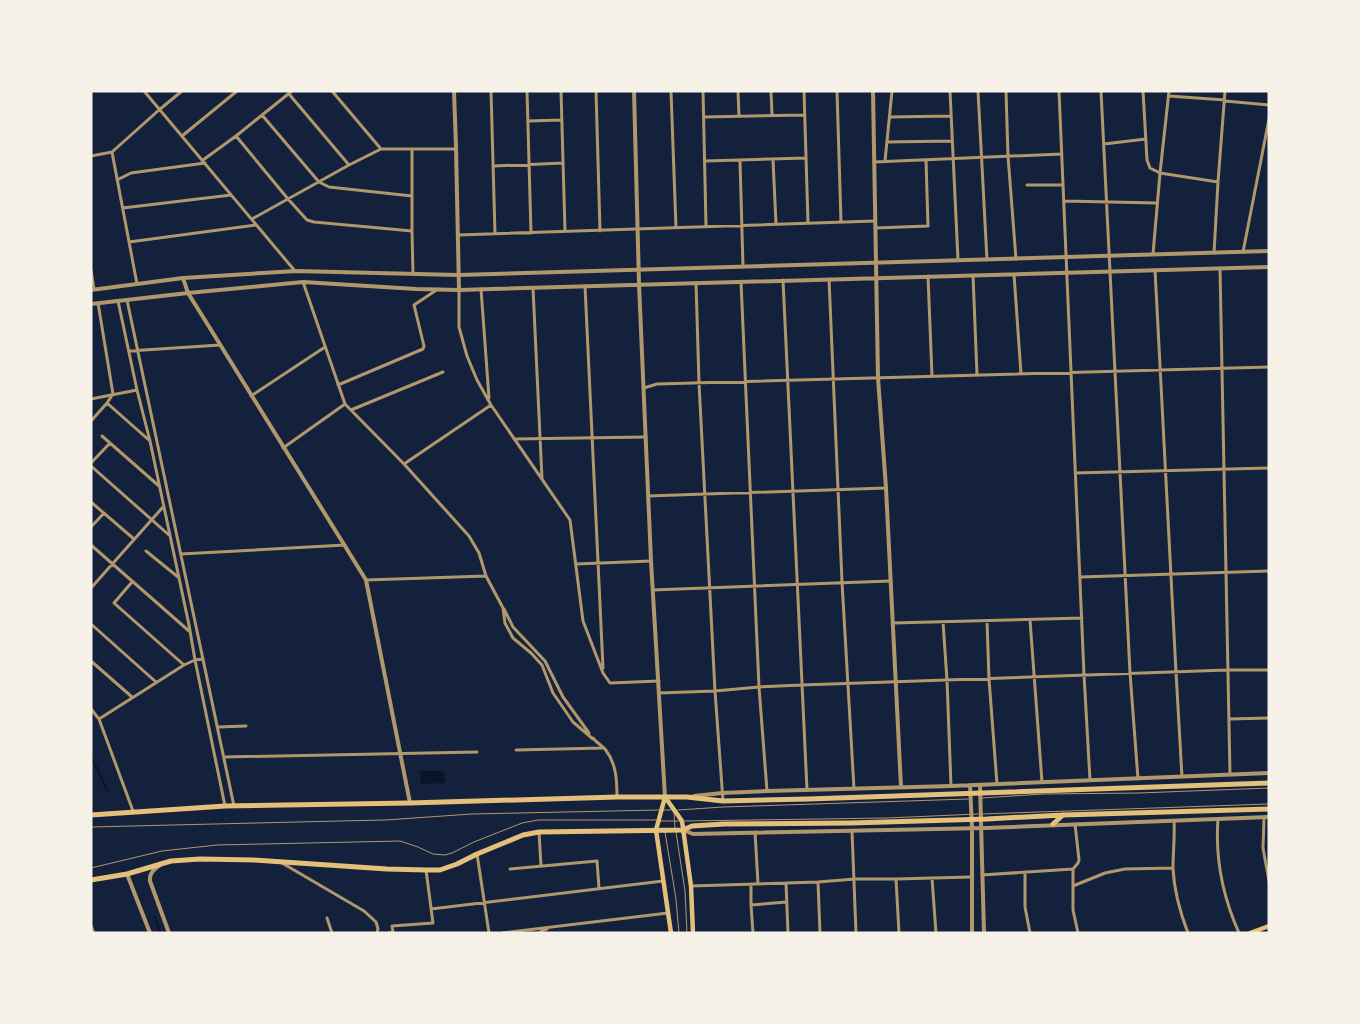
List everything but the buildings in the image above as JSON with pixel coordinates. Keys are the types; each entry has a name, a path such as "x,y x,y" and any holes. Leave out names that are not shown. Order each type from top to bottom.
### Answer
{"highway":[{"path":"91,813 225,806 617,797 687,797 723,804 854,798 981,796 1022,791 1269,783"},
{"path":"91,880 127,874 182,860 200,859 279,861 440,870 523,834 538,832 683,830 692,826 724,824 887,822 971,817 1269,810"},
{"path":"1053,824 1063,815"}],"main road":[{"path":"665,797 682,821 691,886 693,933"},
{"path":"665,797 656,830 671,933"},
{"path":"1250,933 1269,926"}],"street":[{"path":"144,91 296,271"},
{"path":"91,156 112,152 182,91"},
{"path":"182,136 237,91"},
{"path":"332,91 381,148"},
{"path":"454,91 459,327 464,346 477,380 490,403 570,520 583,621 603,672 610,683 659,681"},
{"path":"491,91 495,234"},
{"path":"527,91 531,233"},
{"path":"560,91 565,231"},
{"path":"596,91 600,231"},
{"path":"634,91 639,284 648,496 665,797"},
{"path":"671,91 676,228"},
{"path":"703,91 706,226"},
{"path":"738,91 739,116"},
{"path":"771,91 772,115"},
{"path":"804,91 808,223"},
{"path":"837,91 841,222"},
{"path":"873,91 878,378 886,488 901,787"},
{"path":"885,161 892,91"},
{"path":"950,91 958,260"},
{"path":"978,91 987,260"},
{"path":"1006,91 1008,156 1016,259"},
{"path":"1060,91 1070,372 1090,780"},
{"path":"1101,91 1130,673 1138,779"},
{"path":"1143,91 1147,164 1150,168 1160,173 1218,182"},
{"path":"1214,253 1226,91"},
{"path":"117,180 131,174 204,162 290,93 349,165"},
{"path":"1153,254 1169,94 1269,105"},
{"path":"704,117 805,114"},
{"path":"262,115 319,182 329,187 412,196"},
{"path":"890,117 951,116"},
{"path":"1243,252 1269,119"},
{"path":"528,121 561,120"},
{"path":"236,136 307,220 412,231"},
{"path":"1104,144 1146,139"},
{"path":"887,142 952,141"},
{"path":"252,219 381,148 456,149"},
{"path":"412,149 413,274"},
{"path":"112,152 137,284"},
{"path":"874,162 1062,154"},
{"path":"705,161 806,158"},
{"path":"773,160 776,224"},
{"path":"875,228 928,226 926,160"},
{"path":"740,161 744,267"},
{"path":"494,166 563,163"},
{"path":"1027,185 1063,185"},
{"path":"123,208 232,195"},
{"path":"1064,201 1157,203"},
{"path":"458,235 875,221"},
{"path":"129,242 257,225"},
{"path":"91,270 93,289 184,278 296,271 458,276 1269,251"},
{"path":"91,304 303,282 459,290 1269,267"},
{"path":"1220,268 1230,774"},
{"path":"1156,270 1182,777"},
{"path":"1014,274 1021,374"},
{"path":"973,275 977,375"},
{"path":"928,276 932,376"},
{"path":"184,278 188,293 366,580 410,803"},
{"path":"829,279 842,582 854,798"},
{"path":"783,280 807,790"},
{"path":"303,282 345,404 404,464 469,536 479,553 486,576 513,626 545,661 563,697 593,739"},
{"path":"741,282 759,687 767,791"},
{"path":"696,283 699,383 715,691 723,804"},
{"path":"585,286 603,672"},
{"path":"533,288 542,481"},
{"path":"338,385 423,349 424,346 414,305 438,289"},
{"path":"481,289 490,403"},
{"path":"128,300 234,806"},
{"path":"118,301 164,507 225,806"},
{"path":"91,421 113,394 98,303"},
{"path":"129,351 220,345"},
{"path":"251,396 325,347"},
{"path":"644,388 657,384 1269,367"},
{"path":"351,410 443,372"},
{"path":"91,399 137,390"},
{"path":"107,403 150,441"},
{"path":"404,464 490,403"},
{"path":"283,448 345,404"},
{"path":"102,436 159,486"},
{"path":"514,439 646,436"},
{"path":"110,443 91,465 170,536"},
{"path":"1076,473 1269,468"},
{"path":"648,496 886,488"},
{"path":"91,502 134,539"},
{"path":"91,588 164,507"},
{"path":"91,527 104,513"},
{"path":"181,554 345,545"},
{"path":"91,546 190,631"},
{"path":"146,551 178,577"},
{"path":"576,564 652,561"},
{"path":"1080,577 1269,571"},
{"path":"366,580 486,576"},
{"path":"653,590 890,580"},
{"path":"132,582 114,603 184,664"},
{"path":"503,608 504,623 513,638 542,665 553,693 573,722 604,748 613,762 617,797"},
{"path":"892,623 1082,618"},
{"path":"1030,620 1042,782"},
{"path":"988,621 989,679 997,784"},
{"path":"943,622 948,680 951,786"},
{"path":"189,625 196,624"},
{"path":"92,626 156,682"},
{"path":"98,719 184,664 203,659"},
{"path":"91,661 132,697"},
{"path":"659,693 802,685 1269,670"},
{"path":"91,709 98,719 134,812"},
{"path":"1229,719 1269,718"},
{"path":"218,727 246,726"},
{"path":"516,750 604,748"},
{"path":"224,758 477,752"},
{"path":"687,797 767,791 980,785 1269,773"},
{"path":"1022,783 1022,791"},
{"path":"970,785 972,933"},
{"path":"980,785 984,933"},
{"path":"683,830 694,834 852,831 1266,817 1264,848 1269,881"},
{"path":"1218,818 1218,852 1221,878 1228,905 1239,933"},
{"path":"1174,821 1173,868 1179,904 1188,933"},
{"path":"887,822 888,829"},
{"path":"1075,824 1079,860 1073,869 1073,910 1078,933"},
{"path":"852,831 856,933"},
{"path":"538,832 540,866"},
{"path":"755,832 758,884"},
{"path":"477,854 489,933"},
{"path":"279,861 364,911 376,922 378,930 376,933"},
{"path":"510,869 597,861 599,888"},
{"path":"162,864 151,873 150,881 169,933"},
{"path":"1073,886 1105,873 1125,869 1173,868"},
{"path":"982,875 1073,869"},
{"path":"388,933 393,932 392,926 433,923 426,870"},
{"path":"1025,872 1025,908 1030,933"},
{"path":"127,874 150,933"},
{"path":"691,886 854,879 971,877"},
{"path":"932,878 936,933"},
{"path":"896,879 899,933"},
{"path":"431,909 663,881"},
{"path":"818,882 820,933"},
{"path":"786,883 788,933"},
{"path":"751,884 753,933"},
{"path":"751,905 787,902"},
{"path":"502,933 668,913"},
{"path":"327,918 332,933"},
{"path":"91,926 94,933"},
{"path":"538,933 551,928"}],"lane":[{"path":"981,796 1269,788"},
{"path":"91,827 338,822 472,814 674,810 723,804 971,796"},
{"path":"981,817 1269,804"},
{"path":"674,810 685,898 687,933"},
{"path":"91,868 162,851 217,845 400,841 434,854 444,854 452,853 522,823 538,820 682,821 971,817"},
{"path":"659,821 665,830 669,848 679,933"}],"water":[{"path":"420,771 444,771 445,783 421,784"}],"waterway":[{"path":"91,756 107,790"},
{"path":"155,917 160,933"}]}
